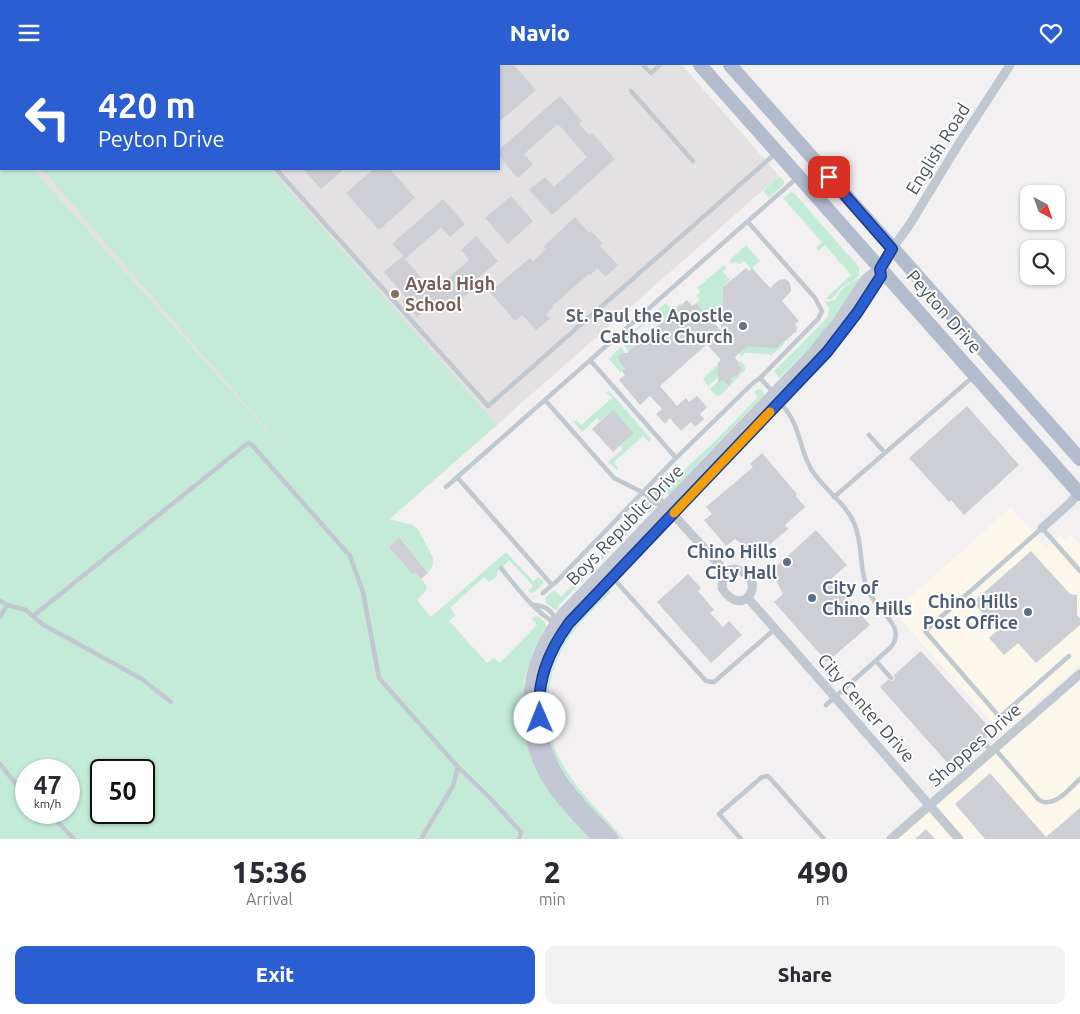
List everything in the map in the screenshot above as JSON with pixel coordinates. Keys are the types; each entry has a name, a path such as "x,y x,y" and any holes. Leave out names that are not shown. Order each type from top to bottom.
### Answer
{"main road":[{"name":"Peyton Drive","path":"700,65 1079,493"},
{"name":"Peyton Drive","path":"730,65 1080,459"},
{"name":"Boys Republic Drive","path":"598,839 551,784 542,766 532,737 528,700 532,673 541,648 556,623 609,574 778,398 823,342 866,281 880,269 892,249"},
{"name":"Boys Republic Drive","path":"609,574 557,640 544,670 539,700 543,739 556,770 566,787 612,839"}],"street":[{"name":"English Road","path":"892,249 910,224 1010,65"},
{"path":"1042,528 1079,493"},
{"path":"670,511 726,572"},
{"path":"735,569 746,575 752,585 752,592 748,598 736,601 726,593 722,588 722,581 726,572 735,569"},
{"name":"City Center Drive","path":"748,598 959,839"},
{"name":"Shoppes Drive","path":"891,839 1080,674"}],"lane":[{"path":"643,65 651,73 660,65"},
{"path":"631,91 693,161"},
{"path":"277,170 488,407 777,152"},
{"path":"446,487 799,177"},
{"path":"543,593 822,314 821,307 814,298 748,222"},
{"path":"590,360 676,458"},
{"path":"834,497 975,375"},
{"path":"760,378 790,414 812,471 850,516 856,526 866,587 876,605 896,630 897,637 895,643 826,705"},
{"path":"545,400 614,478 644,493 654,503 670,511"},
{"path":"869,435 885,453"},
{"path":"33,616 248,443 350,556 363,591 379,677 458,767 490,797 521,832 519,839"},
{"path":"457,477 552,585"},
{"path":"644,493 652,489 670,511"},
{"path":"1004,722 925,631 1042,528 1080,571"},
{"path":"501,568 534,605 537,611 556,623"},
{"path":"609,574 706,681 710,683 714,682 775,629"},
{"path":"0,601 26,610 42,624 142,679 171,702"},
{"path":"0,617 7,605"},
{"path":"534,605 544,606 553,614 556,623"},
{"path":"1000,717 1069,656"},
{"path":"876,661 891,678"},
{"path":"983,741 1044,803 1056,800 1080,779"},
{"path":"0,765 15,784"},
{"path":"421,839 453,786 458,767"},
{"path":"741,839 719,814 762,777 768,776 824,839"},
{"path":"60,824 74,839"}],"shaded area":[{"name":"Ayala High School","path":"500,65 682,65 779,176 365,541 34,170 500,170"},
{"path":"1011,507 1046,548 1060,536 1064,539 1070,534 1080,545 1080,665 1002,733 894,612"},
{"path":"1080,679 1080,839 897,839 1035,719"}],"green space":[{"path":"0,170 34,170 328,499 43,170 271,170 497,425 389,519 412,525 418,529 433,558 433,565 428,573 401,539 398,538 389,547 412,574 415,573 426,585 427,589 417,600 431,617 506,552 533,581 538,577 543,581 543,584 533,593 529,592 533,586 509,560 497,572 497,576 489,582 484,577 450,608 455,615 449,621 487,663 494,658 500,663 537,625 533,618 537,616 545,622 546,626 534,649 524,681 522,707 525,737 532,759 590,839 0,839"},
{"path":"779,176 784,181 784,184 769,198 763,191"},
{"path":"791,192 794,193 859,267 859,276 841,288 832,299 825,299 851,275 825,245 819,250 816,248 822,242 783,198"},
{"path":"746,245 760,261 751,269 744,261 739,264 736,261 732,264 729,261"},
{"path":"724,265 727,268 723,272 730,280 723,287 721,318 715,324 696,303 700,300 696,296 700,292 697,288"},
{"path":"861,278 818,339 779,378 774,371 828,317 829,308 825,302 835,300 842,289"},
{"path":"666,303 672,310 681,303 682,305 671,319 669,316 665,319 658,312 628,338 635,346 629,351 621,342"},
{"path":"784,341 785,343 771,356 769,354 745,353 742,356 739,353 747,346"},
{"path":"621,346 625,353 619,355 618,361 627,366 620,372 609,359"},
{"path":"731,359 743,363 745,370 721,395 717,396 710,389 722,378 731,381 731,377 738,375 740,372 739,364"},
{"path":"721,361 724,372 708,386 703,379"},
{"path":"758,389 762,390 764,395 669,494 664,494 657,487 662,481 667,486 678,475 673,470 674,467 676,466 682,472 758,397 754,392"},
{"path":"609,391 651,439 649,442 643,436 614,462 618,468 617,470 608,462 623,449 620,446 634,433 613,410 600,421 597,418 582,432 574,422 576,420 581,425 612,398 606,392"},
{"path":"645,501 654,507 652,513 648,512 558,606 559,609 556,610 546,603 545,598 554,590 561,597 646,510 641,505"},
{"path":"613,590 591,611 562,649 550,681 548,716 550,733 555,749 569,775 583,794 624,839 621,839 583,798 564,773 555,756 546,720 548,684 560,649 583,617 608,591"}],"building":[{"path":"500,65 514,65 536,90 500,121"},
{"path":"560,96 582,121 579,124 590,136 592,133 615,159 552,215 529,190 545,177 554,187 587,157 558,124 524,154 533,164 518,178 500,157 500,149"},
{"path":"304,170 343,170 321,189"},
{"path":"373,170 391,170 415,198 379,230 346,193"},
{"path":"511,196 533,221 508,244 485,218"},
{"path":"443,199 465,224 450,237 441,227 405,259 433,291 469,260 461,250 476,236 498,261 466,289 469,293 447,312 437,299 417,317 402,301 406,297 384,272 403,256 392,244"},
{"path":"575,217 589,233 591,231 603,244 600,246 618,265 605,277 598,268 589,274 552,306 546,314 550,319 536,330 522,315 515,321 490,292 530,258 533,261 546,249 543,247"},
{"path":"746,268 749,271 752,268 770,288 779,280 785,279 789,282 791,291 782,301 799,321 795,324 798,328 796,329 797,331 776,348 747,346 735,357 741,369 738,375 731,378 730,387 722,379 718,383 718,363 721,360 707,344 660,386 677,406 686,398 689,402 697,396 707,407 700,414 704,419 695,427 691,422 681,431 670,418 665,424 656,414 662,409 650,396 640,405 619,380 625,375 622,371 625,368 619,362 618,356 621,353 627,353 687,300 692,306 696,303 721,331 723,287"},
{"path":"967,406 1019,465 964,515 951,500 949,502 909,458"},
{"path":"613,410 634,433 613,452 592,429"},
{"path":"762,453 797,494 796,496 805,507 785,525 788,529 758,555 735,539 726,546 704,520 712,514 706,507 753,467 750,464"},
{"name":"City of Chino Hills","path":"816,530 847,565 830,580 870,625 827,662 774,602 783,594 771,571"},
{"path":"399,537 428,573 421,579 415,573 412,574 389,547"},
{"name":"Chino Hills Post Office","path":"1031,551 1070,594 1077,595 1077,615 1080,618 1080,625 1036,663 1018,643 1004,655 989,638 997,631 973,602"},
{"path":"688,574 701,588 698,591 714,610 710,613 723,627 729,621 742,635 711,663 657,602"},
{"path":"921,651 987,725 982,729 988,736 980,738 980,744 952,768 880,687 888,680 893,681 895,679 894,675"},
{"path":"990,773 1046,837 1080,808 1080,839 985,839 955,804"},
{"path":"926,829 935,839 915,839"}],"slow traffic":[{"path":"674,513 770,412"}],"place":[{"name":"Ayala High School","path":"395,294"},
{"name":"St. Paul the Apostle Catholic Church","path":"743,326"},
{"name":"Chino Hills City Hall","path":"787,562"},
{"name":"City of Chino Hills","path":"812,598"},
{"name":"Chino Hills Post Office","path":"1028,612"}],"route":[{"path":"540,718 539,700 544,670 553,647 569,623 827,352 857,313 881,276 880,269 892,249 829,177"}]}
